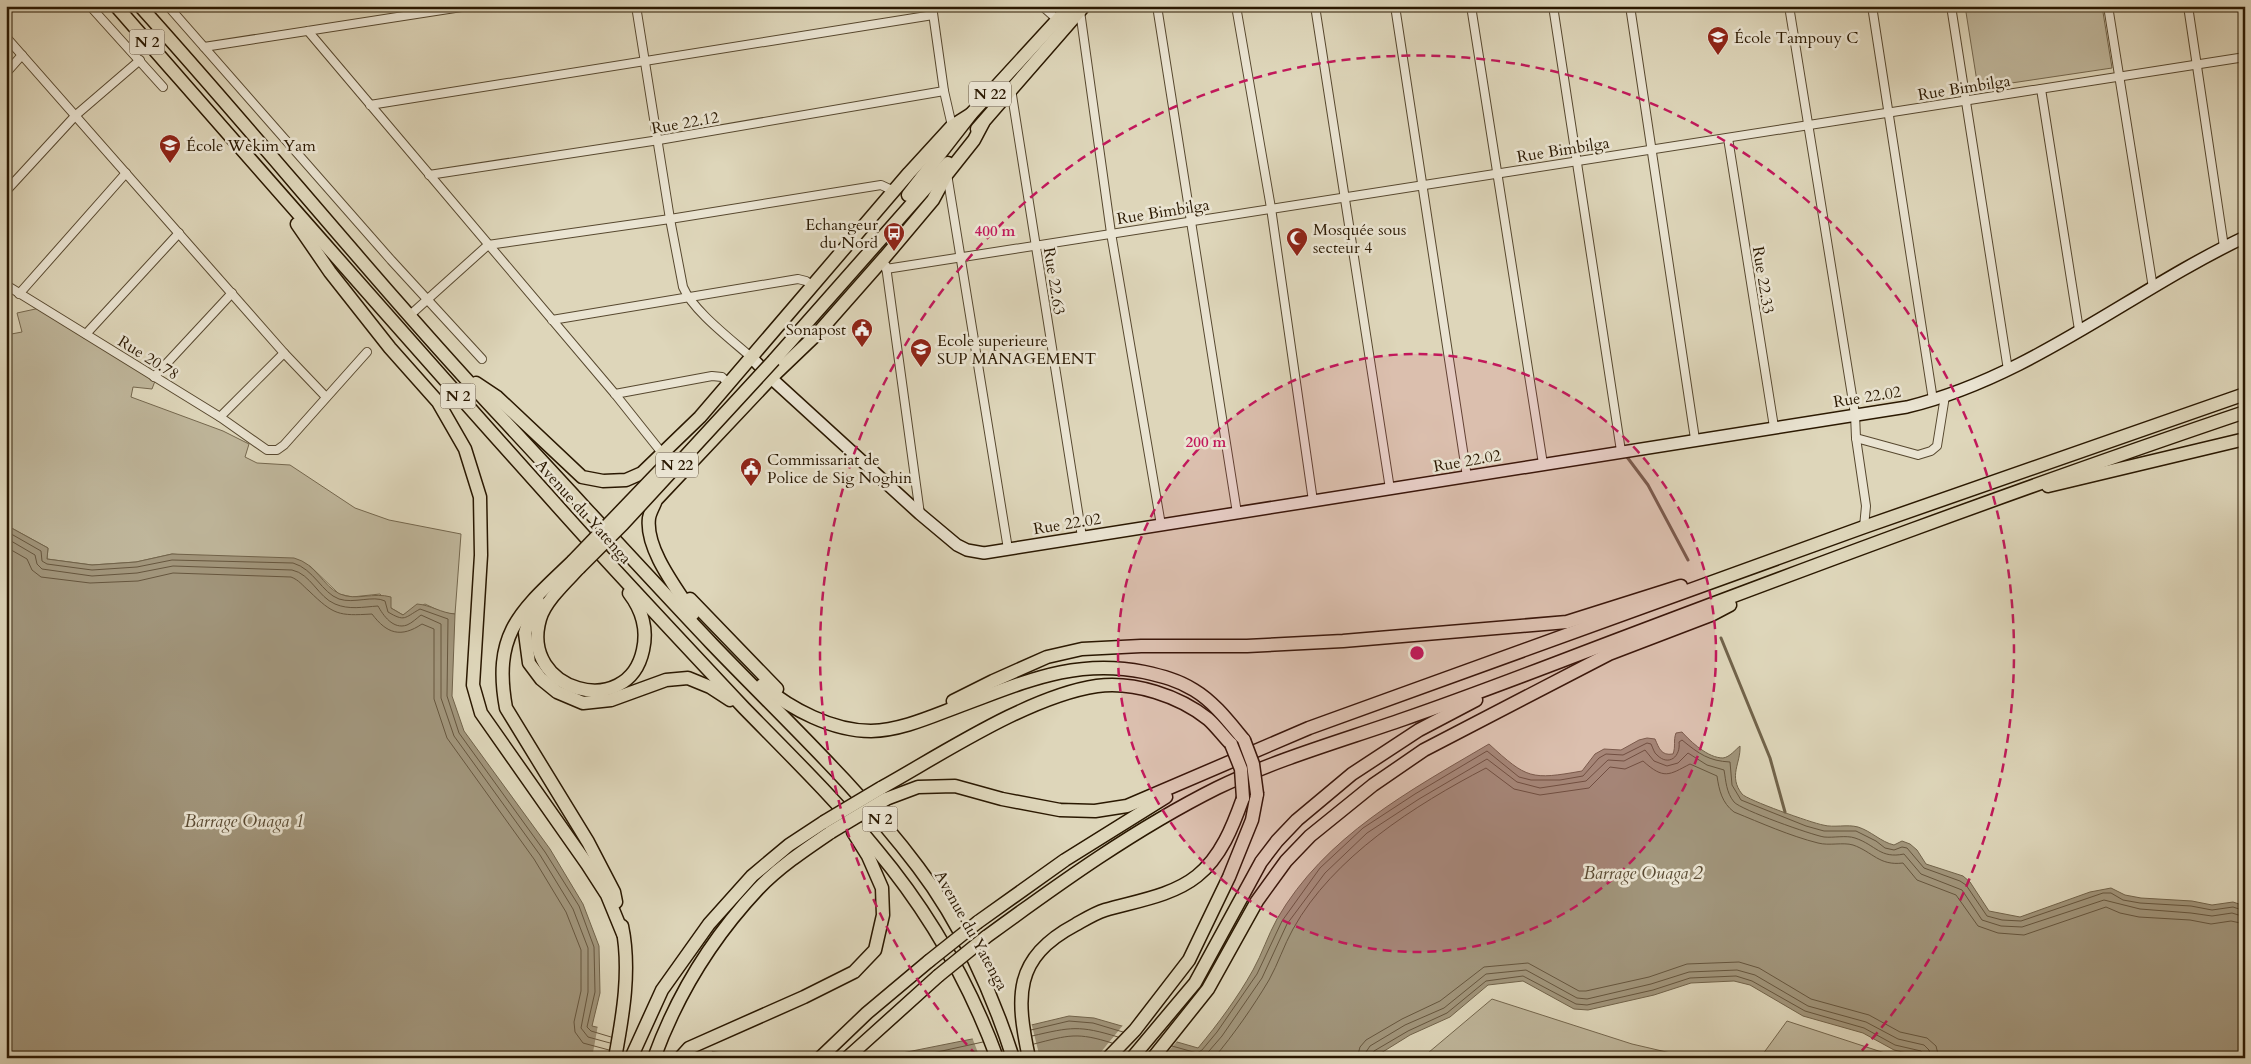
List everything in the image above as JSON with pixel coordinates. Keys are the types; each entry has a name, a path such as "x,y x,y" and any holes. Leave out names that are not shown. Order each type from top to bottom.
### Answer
{"main road":[{"name":"Avenue du Yatenga","path":"116,6 445,382 607,560 745,709 832,798 878,850 926,918 956,966 997,1058"},
{"name":"Avenue du Yatenga","path":"140,6 460,374 713,645 854,789 920,869 944,906 989,991 1013,1058"},
{"name":"N 22","path":"918,189 971,114 1058,20 1078,8"},
{"name":"N 22","path":"576,564 623,524 767,367 918,189 983,123 1078,8"},
{"path":"460,374 497,397 582,477 603,481 626,480 642,473 700,417 952,126 971,114"},
{"path":"983,123 974,140 948,174 934,200 886,263 771,378 656,500 649,517 649,532 656,553 671,580 713,645 768,690 805,713 843,728 871,731 904,727 1057,672 1093,667 1132,670 1170,678 1195,690 1221,713 1244,740 1253,764 1257,794 1252,820 1229,877 1189,960 1135,1030 1108,1058"},
{"path":"264,175 330,272 390,348 438,402 465,449 480,497 481,555 473,685 481,713 586,864 606,895 624,934"},
{"path":"631,1058 662,990 709,924 752,876 789,845 824,822 883,794 918,787 955,786 1002,799 1060,810 1095,811 1127,806 1309,728 1864,527 2245,394"},
{"path":"849,1056 938,976 986,937 1075,872 1216,789 1265,767 1320,746 1401,720 1511,680 1989,500 2245,412"},
{"path":"1989,500 2245,439"},
{"path":"576,564 540,617 536,638 542,661 551,673 566,684 586,691 609,689 630,677 641,659 645,627 637,604 607,560"},
{"path":"904,727 993,681 1047,657 1082,649 1141,646 1247,646 1343,641 1568,622 1708,577 1775,560"},
{"path":"576,564 546,586 513,625 504,650 502,684 506,708 588,842 614,892 624,934 626,965 620,1032 615,1058"},
{"path":"671,580 778,690 805,713"},
{"path":"1153,1058 1208,988 1257,901 1286,861 1310,836 1373,785 1424,750 1609,654 1711,614 1776,580"},
{"path":"546,586 531,613 525,633 529,663 541,679 557,692 584,704 611,700 666,680 688,678 710,687 745,709"},
{"path":"1132,1058 1195,983 1261,862 1276,841 1297,820 1352,774 1419,730 1511,680"},
{"path":"654,1058 689,979 721,933 759,888 799,854 883,794 995,725 1042,702 1098,686 1138,688 1176,700 1208,719 1231,744 1241,769 1243,798 1233,827 1214,857 1197,876 1162,895 1102,911 1064,931 1037,953 1025,974 1021,1002 1021,1022 1028,1058"},
{"path":"824,1054 867,1013 929,960 978,922 1065,860 1205,773"},
{"path":"680,1058 689,1048 804,997 854,972 875,950 883,915 882,888 868,856 832,798"}],"street":[{"path":"90,6 163,86"},
{"path":"168,6 482,359"},
{"path":"204,47 468,6"},
{"path":"636,6 659,140 670,219 683,287 687,297 752,358"},
{"path":"1042,6 1058,20"},
{"path":"1157,6 1237,513"},
{"path":"1236,6 1271,208 1312,500"},
{"path":"1315,6 1390,489"},
{"path":"1395,6 1424,184 1467,476"},
{"path":"1471,6 1543,464"},
{"path":"1552,6 1621,451"},
{"path":"1630,6 1696,439"},
{"path":"1789,6 1810,124 1854,414 1866,506 1864,527"},
{"path":"1872,6 1890,112 1933,400"},
{"path":"1951,6 2008,370"},
{"path":"2108,6 2153,288"},
{"path":"2188,6 2224,247"},
{"path":"1078,8 1111,233 1162,525"},
{"path":"370,105 645,61 933,10 944,91 952,126"},
{"path":"308,31 615,394 662,453"},
{"path":"6,37 284,353 326,397 367,352"},
{"path":"6,73 22,55"},
{"name":"Rue Bimbilga","path":"886,263 961,256 1036,245 2245,57"},
{"path":"6,191 76,115 140,60"},
{"name":"Rue 22.63","path":"1011,89 1082,537"},
{"path":"2041,89 2079,330"},
{"name":"Rue 22.12","path":"430,175 659,140 944,91"},
{"name":"Rue 22.33","path":"1728,138 1774,427"},
{"path":"19,294 126,173"},
{"path":"948,174 1008,549"},
{"path":"409,316 488,245 670,219 881,185 894,191"},
{"path":"86,334 179,233"},
{"name":"Rue 22.02","path":"752,358 771,378 920,514 957,545 967,550 984,553 1907,407 1987,381 2224,247 2245,237"},
{"path":"886,263 920,514"},
{"path":"552,320 798,279 806,281 813,286"},
{"name":"Rue 20.78","path":"6,285 220,417 267,450 277,450 326,397"},
{"path":"154,376 232,293"},
{"path":"220,417 284,353"},
{"path":"615,394 712,376 722,378 728,383"},
{"path":"1856,438 1918,455 1924,454 1937,446 1945,396"}],"shaded area":[{"path":"1965,6 2102,6 2112,68 1978,88"},
{"path":"40,308 155,381 152,389 133,387 131,397 223,431 249,444 245,457 257,463 290,465 355,508 389,520 461,534 455,614 444,613 425,604 403,615 391,608 380,594 352,597 339,594 310,566 172,554 136,562 92,565 47,559 48,548 6,525 6,335 22,332 17,313"},
{"path":"1492,999 1632,1044 1675,1054 1631,1058 1422,1058"},
{"path":"1787,1021 1900,1058 1760,1058"}],"water":[{"name":"Barrage Ouaga 1","path":"6,525 48,548 47,559 92,565 136,562 172,554 294,558 308,565 328,586 340,594 352,597 378,595 391,597 391,608 403,615 417,604 455,614 452,696 464,731 550,849 583,904 599,946 600,993 592,1026 674,1045 740,1056 823,1058 6,1058"},
{"name":"Barrage Ouaga 2","path":"1682,732 1700,749 1717,757 1723,758 1728,756 1740,746 1735,775 1738,787 1746,797 1780,811 1827,826 1858,827 1889,844 1894,845 1902,841 1910,844 1917,850 1926,864 1963,876 1970,882 1989,911 2020,917 2090,892 2111,888 2125,895 2141,898 2192,901 2212,905 2233,902 2245,906 2245,1058 1929,1058 1894,1050 1863,1033 1803,1016 1750,985 1734,981 1691,983 1654,995 1588,1010 1574,1009 1523,981 1488,985 1450,1017 1410,1035 1373,1058 877,1058 977,1038 1069,1016 1094,1018 1198,1048 1241,990 1256,964 1277,919 1297,890 1319,863 1344,840 1399,798 1489,744 1522,770 1540,776 1551,776 1582,771 1595,754 1604,749 1621,750 1639,740 1647,738 1655,739 1663,753 1673,754 1676,733"}],"pier":[{"path":"1031,1022 1040,1058 980,1058 972,1037"},
{"path":"1124,1024 1178,1040 1163,1058 1096,1058"},
{"path":"598,1025 644,1036 636,1058 592,1058"},
{"path":"647,1037 712,1050 711,1058 640,1058"},
{"path":"778,1054 823,1055 825,1058 778,1058"}],"waterway":[{"path":"1627,457 1648,485 1688,560"},
{"path":"1721,638 1770,758 1785,812"}],"place":[{"name":"École Tampouy C","path":"1718,56"},
{"name":"École Wekim Yam","path":"170,164"},
{"name":"Echangeur du Nord","path":"894,252"},
{"name":"Mosquée sous secteur 4","path":"1297,257"},
{"name":"Sonapost","path":"862,348"},
{"name":"Ecole superieure SUP MANAGEMENT","path":"921,368"},
{"name":"Commissariat de Police de Sig Noghin","path":"751,487"}]}
